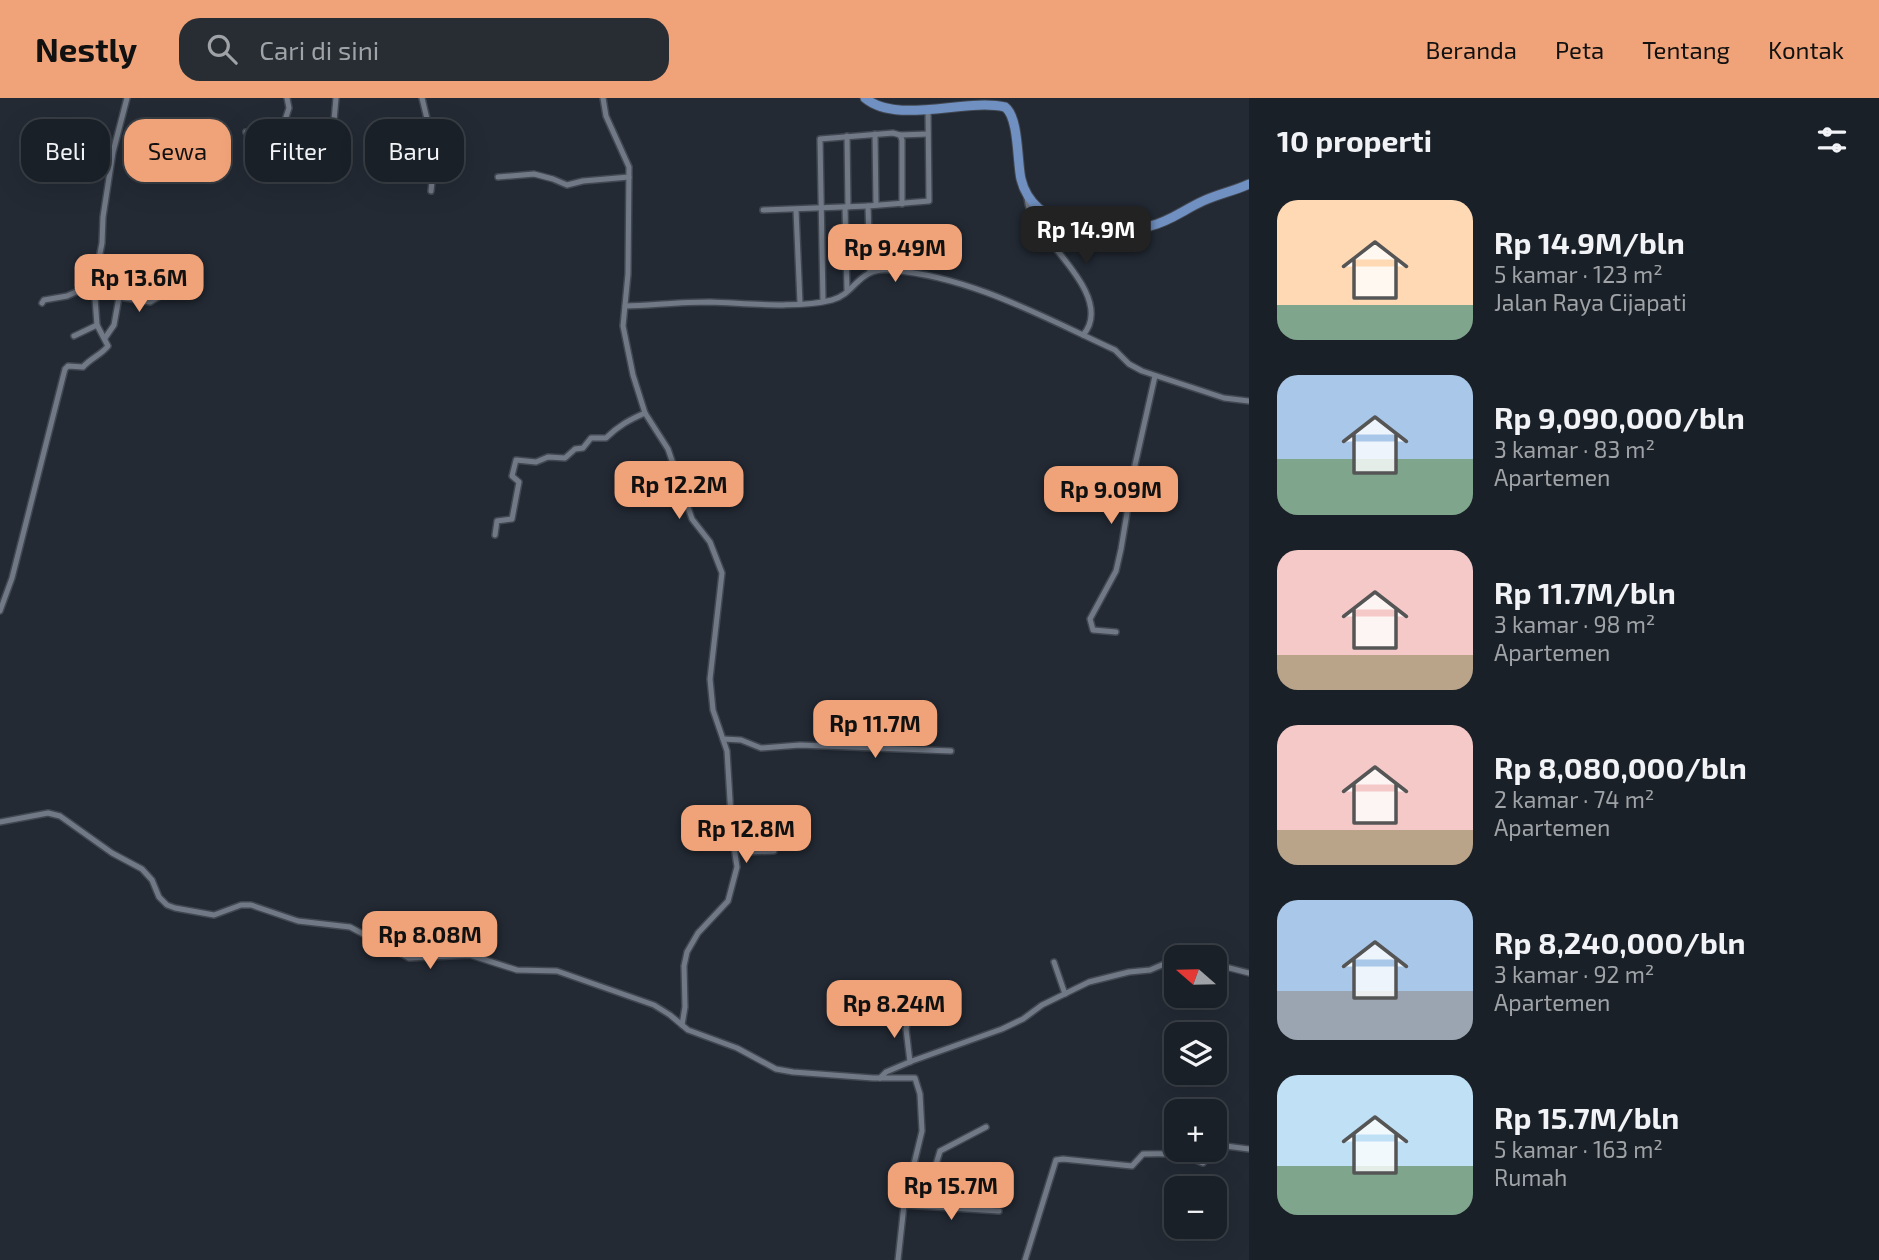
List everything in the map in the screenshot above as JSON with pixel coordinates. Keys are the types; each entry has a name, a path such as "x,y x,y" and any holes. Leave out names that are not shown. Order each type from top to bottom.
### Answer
{"main road":[{"path":"865,98 886,108 928,109 979,105 1008,109 1013,117 1019,168 1027,198 1048,215 1087,228 1126,231 1163,222 1206,200 1249,184"}],"street":[{"path":"0,611 12,578 51,425 54,403 65,369 68,366 82,368 93,357 102,354 108,346 97,325 94,284 113,152 127,98"},
{"path":"285,119 289,108 287,98"},
{"path":"334,119 336,98"},
{"path":"422,98 435,152 431,191"},
{"path":"603,98 606,116 626,158 629,177 624,335 645,413 668,449 692,519 710,542 722,573 710,679 713,710 723,739 729,771 737,867 730,896 698,933 687,952 682,1026"},
{"path":"763,210 821,209 929,201 928,109"},
{"path":"823,301 820,140 875,134 928,134"},
{"path":"875,134 876,205"},
{"path":"900,135 902,204"},
{"path":"847,136 847,290"},
{"path":"498,177 534,174 567,185 629,177"},
{"path":"1027,198 1033,219 1066,260 1086,295 1091,321 1083,335"},
{"path":"868,206 870,272"},
{"path":"796,210 800,303"},
{"path":"625,306 688,302 760,305 833,300 870,272 903,272 979,289 1115,350 1129,364 1155,376 1224,398 1249,401"},
{"path":"42,303 44,300 67,296 94,284"},
{"path":"94,293 150,302 160,296 181,293"},
{"path":"105,338 114,325 119,297"},
{"path":"74,336 97,325"},
{"path":"1116,632 1093,631 1090,619 1115,571 1121,549 1135,465 1155,376"},
{"path":"495,535 497,521 512,519 520,482 512,477 516,460 536,462 548,457 565,458 575,449 583,448 591,438 606,438 619,425 627,424 645,413"},
{"path":"723,739 741,740 761,748 800,745 951,751"},
{"path":"0,822 48,813 60,816 112,853 142,869 152,880 159,897 175,908 214,915 241,905 251,905 298,921 350,927 409,958 470,955 517,970 557,971 654,1005 698,1035 746,1052 776,1069 913,1077 917,1079 920,1094 922,1131 904,1205 898,1260"},
{"path":"733,840 745,852 774,851"},
{"path":"1055,962 1065,994"},
{"path":"880,1077 910,1062 1002,1029 1102,977 1150,970 1164,964"},
{"path":"1227,967 1249,973"},
{"path":"908,1019 906,1029 910,1062"},
{"path":"924,1205 940,1152 986,1127"},
{"path":"1227,1146 1249,1149"},
{"path":"1025,1260 1056,1160 1132,1166 1143,1154 1164,1153"},
{"path":"904,1205 999,1211"}]}
